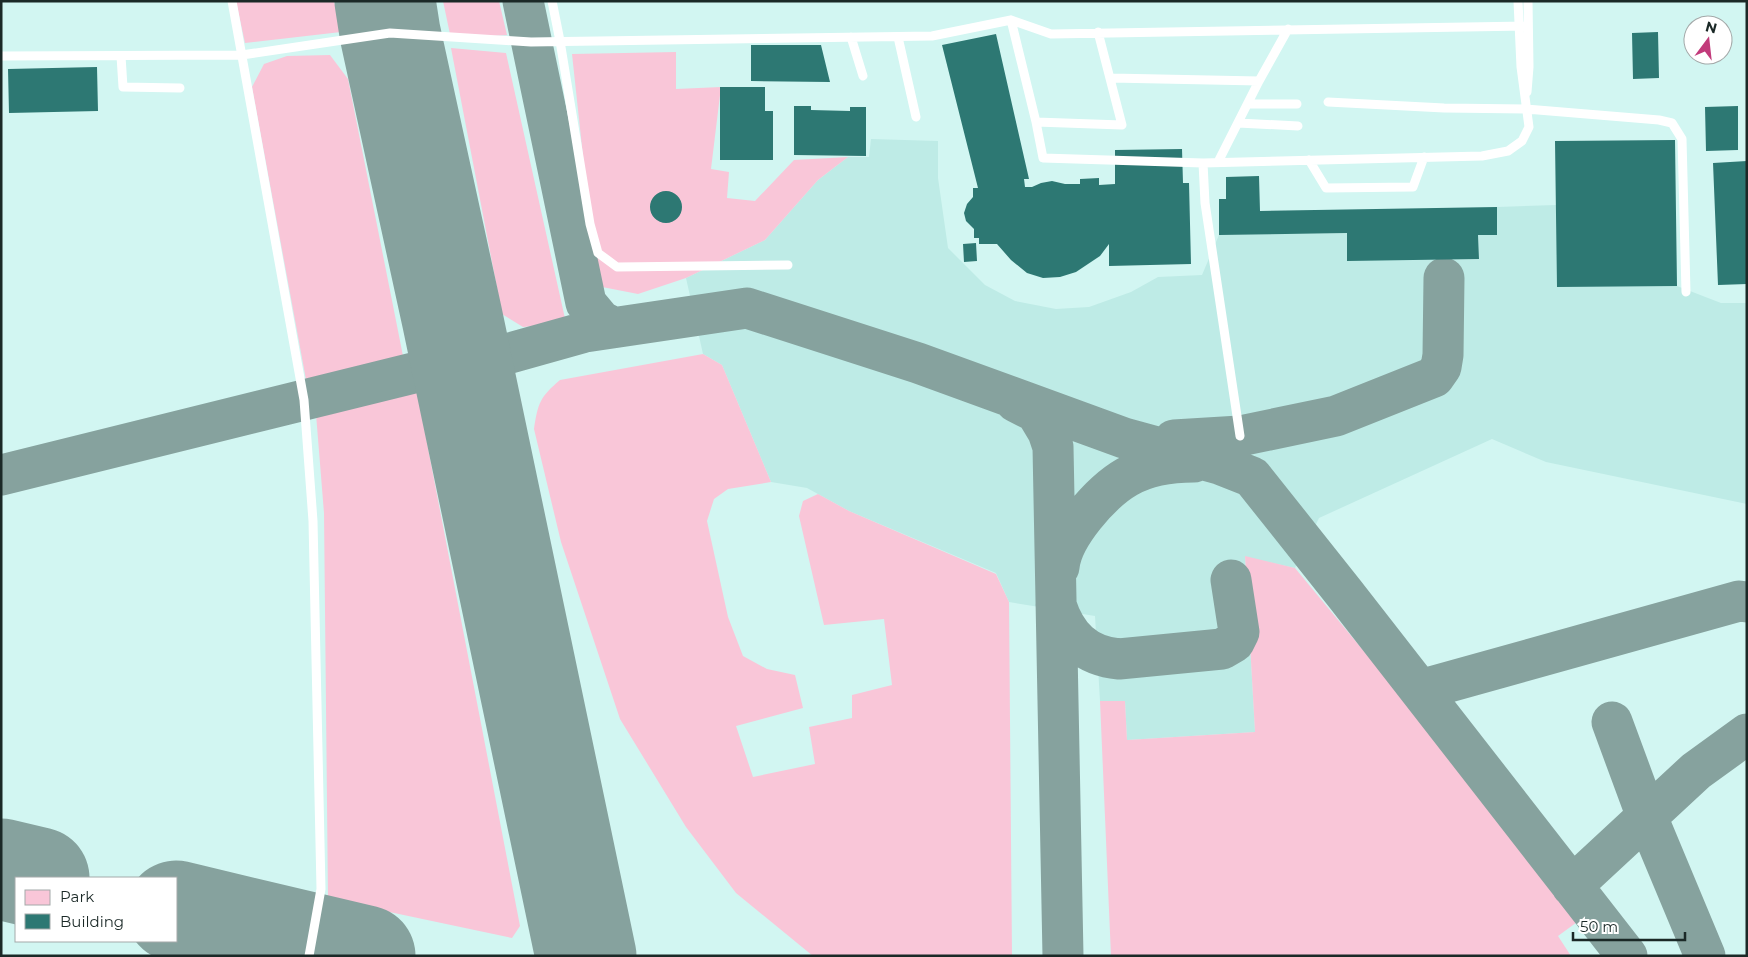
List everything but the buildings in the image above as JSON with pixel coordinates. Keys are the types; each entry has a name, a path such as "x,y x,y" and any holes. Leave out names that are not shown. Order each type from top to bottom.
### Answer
{"lane":[{"path":"232,1 304,400 314,541 320,889 309,956"},
{"path":"552,1 590,224 598,254 617,267 788,265"},
{"path":"1010,20 1036,122 1043,158 1203,163 1482,156 1508,151 1522,141 1529,126 1526,109 1529,67 1524,26 1518,1"},
{"path":"1524,26 1528,1"},
{"path":"1,56 242,55 390,33 531,42 932,36 1010,20 1050,34 1524,26"},
{"path":"1218,162 1288,29"},
{"path":"1036,122 1122,125 1098,32"},
{"path":"852,37 863,76"},
{"path":"898,37 916,117"},
{"path":"121,56 123,87 180,88"},
{"path":"1111,78 1260,81"},
{"path":"1328,102 1444,108 1526,109 1659,120 1672,123 1682,140 1686,292"},
{"path":"1248,104 1297,104"},
{"path":"1238,123 1298,126"},
{"path":"1309,160 1326,188 1413,187 1424,157"},
{"path":"1203,163 1205,204 1240,436"}],"shaded area":[{"path":"871,139 938,141 938,178 948,248 985,285 1015,301 1056,309 1089,307 1131,292 1158,277 1202,275 1219,235 1347,233 1347,260 1479,259 1478,235 1497,235 1497,207 1556,205 1677,286 1721,303 1747,303 1747,504 1546,462 1492,439 1319,518 1295,568 1245,557 1255,732 1127,740 1125,701 1100,701 1095,616 1009,602 996,573 849,511 807,488 771,482 722,365 703,354 686,278 765,240 818,180 848,157 869,157"}],"green space":[{"path":"236,1 334,1 341,32 245,43"},
{"path":"443,1 499,1 507,35 451,39"},
{"path":"451,48 506,53 566,323 523,327 502,314"},
{"path":"676,52 676,89 721,87 711,169 729,172 727,198 755,201 794,160 848,157 818,180 765,240 686,278 638,294 597,286 572,54"},
{"path":"330,55 348,79 404,361 307,385 252,87 264,64 287,56"},
{"path":"703,354 722,365 771,482 728,489 714,499 707,521 728,617 743,656 767,669 795,675 803,708 736,726 753,777 815,764 809,727 852,718 852,695 892,685 884,619 824,625 799,516 803,501 818,494 849,511 996,574 1009,602 1012,956 813,956 736,893 686,827 620,719 561,542 534,429 537,413 544,396 560,380"},
{"path":"417,391 520,926 512,938 328,899 324,513 316,414"},
{"path":"1245,556 1295,568 1584,917 1558,936 1571,956 1111,956 1100,701 1125,701 1127,740 1255,732"}],"taxiway":[{"path":"523,1 586,303 601,321 613,327"},
{"path":"1174,440 1240,436 1336,416 1434,377 1441,367 1443,355 1444,278"},
{"path":"473,415 475,392 480,375 490,364 503,355 585,332 747,308 918,363 1124,438 1219,464 1252,477 1627,956"},
{"path":"452,317 462,339 471,347 487,353 503,355"},
{"path":"1,475 462,361"},
{"path":"1016,402 1036,412 1048,432 1053,447 1063,956"},
{"path":"1059,567 1067,542 1084,516 1117,484 1134,473 1151,467 1194,462"},
{"path":"1056,605 1071,635 1087,649 1107,657 1119,659 1222,649 1234,642 1239,632 1231,580"},
{"path":"1420,690 1739,601 1747,602"},
{"path":"1612,722 1647,817 1705,956"},
{"path":"1572,886 1696,771 1747,734"}],"runway":[{"path":"385,1 390,33 452,317 586,956"},
{"path":"1,869 35,877"},
{"path":"178,911 365,956"}]}
